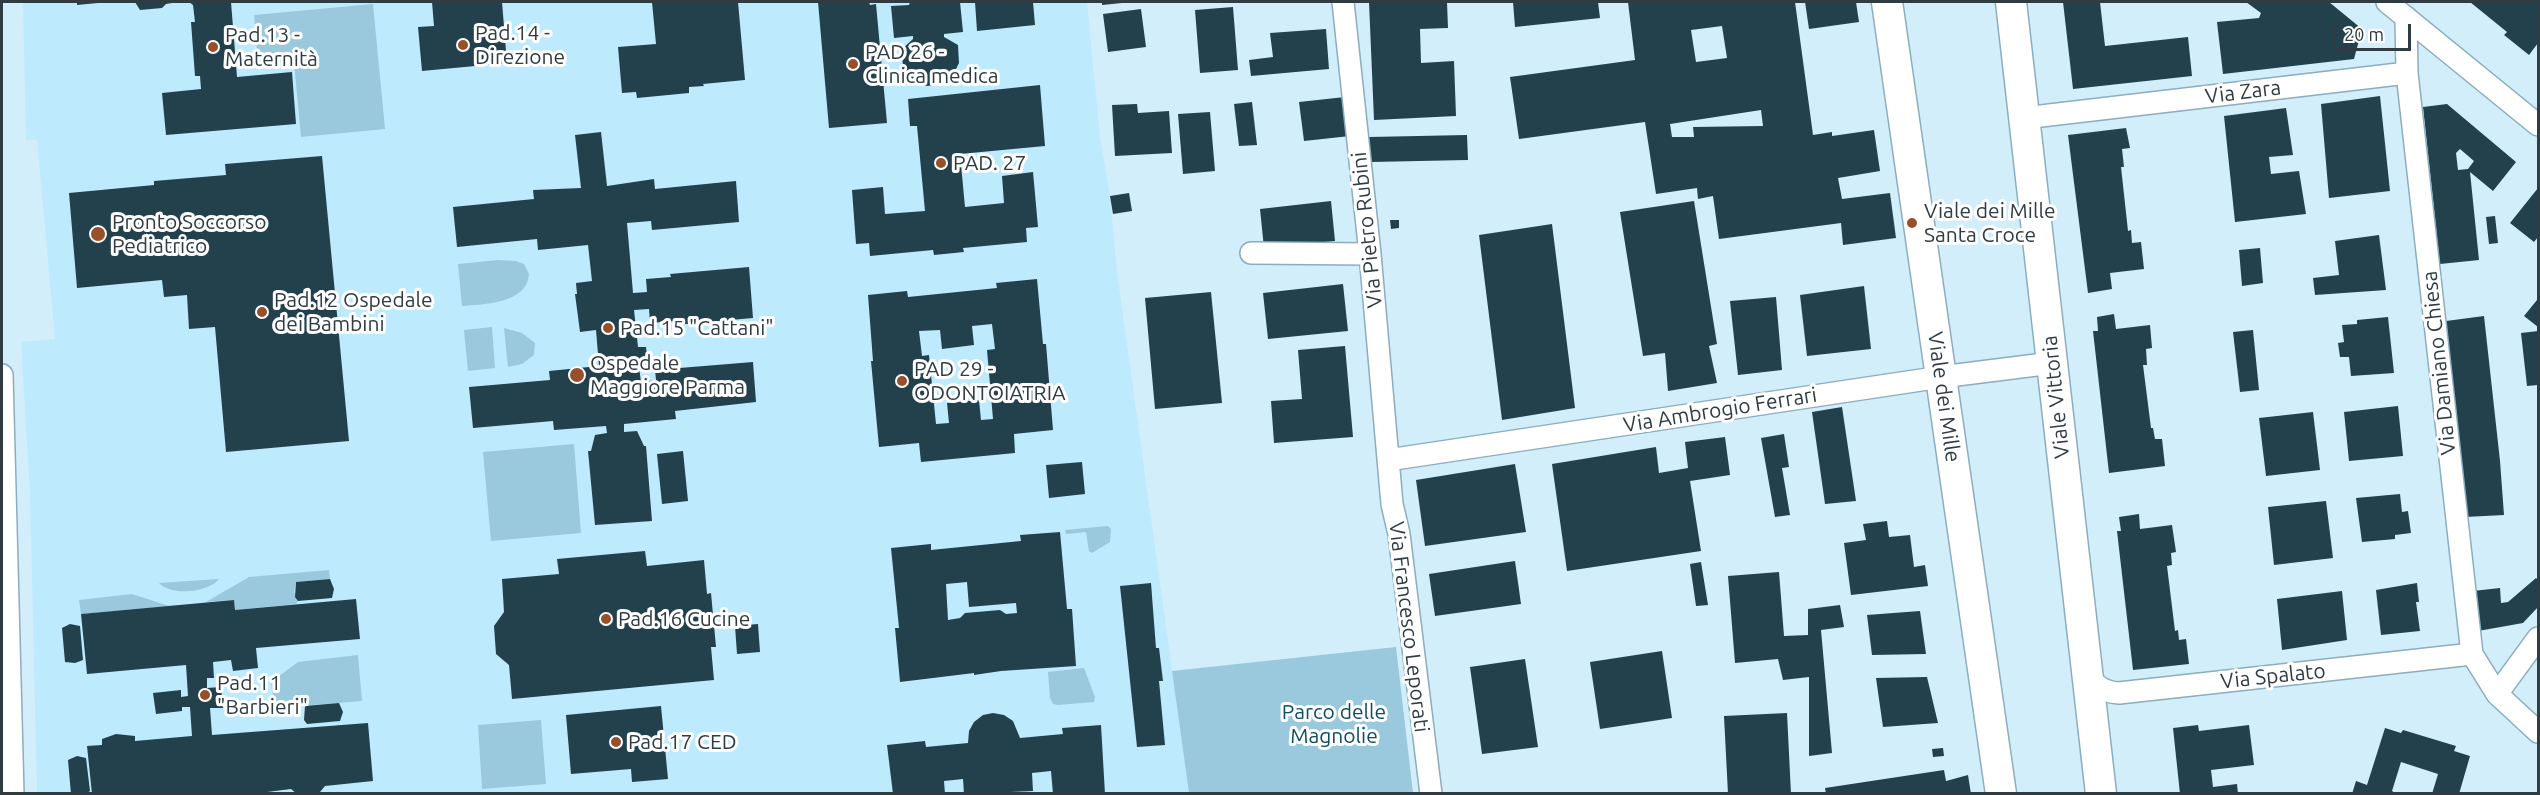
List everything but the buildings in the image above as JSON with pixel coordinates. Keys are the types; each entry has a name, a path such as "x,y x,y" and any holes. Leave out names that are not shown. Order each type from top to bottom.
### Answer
{"main road":[{"name":"Viale dei Mille","path":"1887,2 2001,794"},
{"name":"Viale Vittoria","path":"2011,2 2101,794"}],"street":[{"name":"Via Pietro Rubini","path":"1343,2 1370,254 1388,460"},
{"path":"2387,2 2538,125"},
{"path":"2406,17 2407,73"},
{"name":"Via Zara","path":"2024,118 2407,73"},
{"name":"Via Damiano Chiesa","path":"2407,73 2472,654"},
{"path":"1251,253 1370,254"},
{"name":"Via Ambrogio Ferrari","path":"1388,460 1941,376 2052,363"},
{"path":"2,375 13,794"},
{"name":"Via Francesco Leporati","path":"1388,460 1431,794"},
{"path":"2497,693 2538,638"},
{"path":"2472,654 2497,693 2538,732"},
{"name":"Via Spalato","path":"2086,667 2096,685 2104,690 2119,693 2472,654"}],"shaded area":[{"name":"Ospedale Maggiore Parma","path":"23,2 1087,2 1100,137 1110,196 1117,272 1189,793 37,793 30,494 21,342 55,339 37,140 26,140"}],"green space":[{"path":"373,4 385,129 301,137 294,62 258,65 254,15"},
{"path":"498,260 524,264 529,274 521,291 513,297 492,303 462,306 458,264"},
{"path":"492,327 495,368 468,371 464,330"},
{"path":"504,328 522,333 535,343 534,355 522,364 508,367"},
{"path":"574,444 581,533 491,541 483,452"},
{"path":"1108,526 1111,529 1110,542 1092,553 1089,551 1086,532 1066,534 1065,530"},
{"path":"329,570 330,579 296,582 294,592 298,601 296,604 235,610 234,600 206,602 249,577"},
{"path":"219,579 207,587 189,591 172,590 159,583"},
{"path":"132,594 169,606 81,614 79,600"},
{"name":"Parco delle Magnolie","path":"1396,647 1413,793 1189,793 1172,671"},
{"path":"358,655 362,701 275,708 271,682 298,662"},
{"path":"1084,668 1095,697 1094,702 1053,704 1050,698 1048,672"},
{"path":"541,720 546,784 482,789 478,725"}],"place":[{"name":"Pad.14 - Direzione","path":"463,45"},
{"name":"Pad.13 - Maternità","path":"213,47"},
{"name":"PAD 26 - Clinica medica","path":"853,64"},
{"name":"PAD. 27","path":"941,163"},
{"name":"Viale dei Mille Santa Croce","path":"1912,223"},
{"name":"Pronto Soccorso Pediatrico","path":"98,234"},
{"name":"Pad.12 Ospedale dei Bambini","path":"262,312"},
{"name":"Pad.15 \"Cattani\"","path":"608,328"},
{"name":"Ospedale Maggiore Parma","path":"577,375"},
{"name":"PAD 29 - ODONTOIATRIA","path":"902,381"},
{"name":"Pad.16 Cucine","path":"606,619"},
{"name":"Pad.11 \"Barbieri\"","path":"205,695"},
{"name":"Pad.17 CED","path":"616,742"}]}
